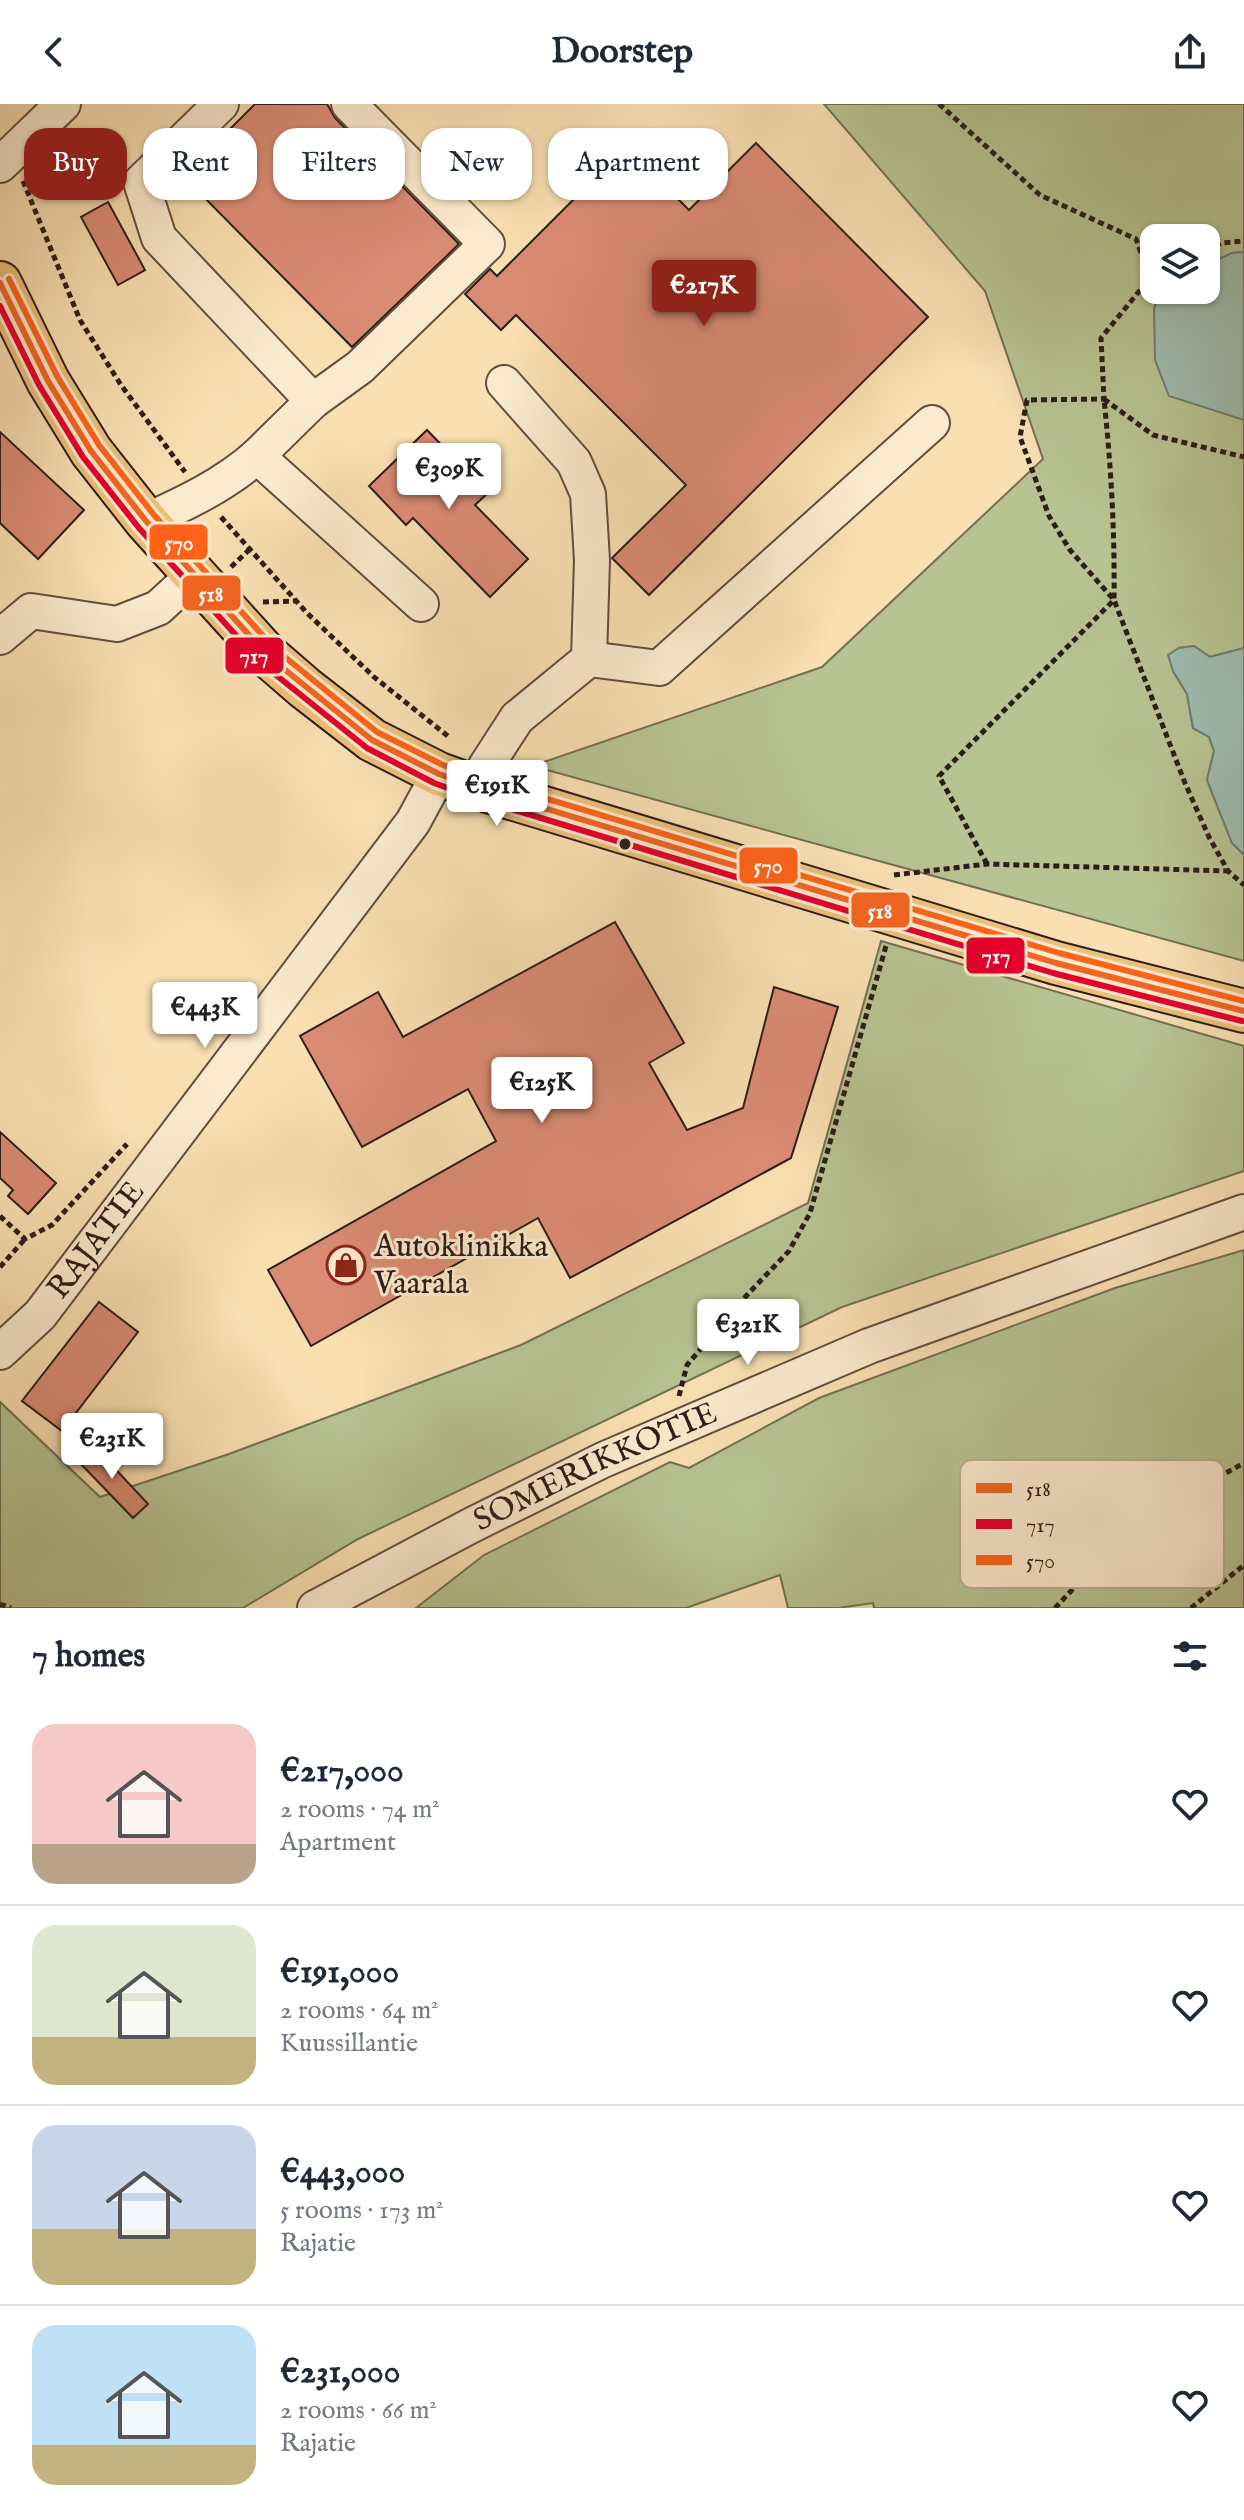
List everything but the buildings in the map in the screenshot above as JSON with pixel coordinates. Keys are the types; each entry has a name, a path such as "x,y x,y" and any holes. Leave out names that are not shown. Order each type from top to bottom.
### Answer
{"main road":[{"path":"4,302 91,451 146,521 211,573 268,656 372,740 439,774 478,788 893,895 1056,963 1244,1011"}],"street":[{"path":"0,165 63,104"},
{"path":"221,104 141,182 159,238 313,401"},
{"path":"146,521 202,495 237,473 313,401 360,367 487,244 349,104"},
{"path":"504,383 574,462 588,494 592,560 589,659"},
{"path":"478,788 486,766 517,718 589,659 659,668 932,423"},
{"path":"257,456 421,604"},
{"path":"0,637 31,611 117,624 158,608 211,573"},
{"name":"RAJATIE","path":"0,1352 40,1315 419,814 439,774"},
{"name":"SOMERIKKOTIE","path":"336,1603 564,1480 869,1346 1244,1212"}],"path":[{"path":"939,104 1040,195 1136,239 1140,248"},
{"path":"1220,243 1244,241"},
{"path":"987,864 939,776 1114,600 1112,472 1101,338 1140,291"},
{"path":"1244,457 1153,435 1104,399 1027,400 1020,437 1049,516 1070,550 1114,600 1209,837 1228,871 1244,885"},
{"path":"211,573 250,549"},
{"path":"258,603 296,601"},
{"path":"681,1427 675,1410 687,1365 789,1251 810,1213 893,895 987,864 1228,871"},
{"path":"0,1267 25,1239 52,1225 127,1144"},
{"path":"0,1216 25,1239"},
{"path":"1224,1474 1244,1463"},
{"path":"1224,1581 1244,1565"},
{"path":"1055,1608 1074,1588"},
{"path":"1191,1608 1216,1588"},
{"path":"0,1604 11,1608"}],"green space":[{"path":"824,104 1244,104 1244,252 1220,259 1220,224 1140,224 1140,304 1156,304 1154,309 1222,412 1244,420 1244,648 1210,657 1194,646 1179,648 1173,671 1187,694 1193,728 1209,737 1214,751 1207,780 1232,843 1244,855 1244,961 532,766 822,667 1043,459 985,291"},
{"path":"881,941 1244,1046 1244,1171 842,1307 358,1539 243,1608 0,1608 0,1402 100,1497 229,1454 521,1345 808,1203"},
{"path":"1244,1250 1244,1608 874,1608 873,1603 838,1608 788,1608 780,1575 686,1608 416,1608 484,1555 670,1462 689,1468 819,1398 1115,1288"}],"shaded area":[{"path":"1244,252 1244,420 1169,396 1155,360 1156,304 1220,304 1220,259"},
{"path":"1194,646 1210,657 1244,648 1244,855 1232,843 1207,780 1214,751 1209,737 1193,728 1187,694 1173,671 1168,655 1179,648"}],"transit line":[{"name":"570","path":"9,279 57,376 99,445 154,515 275,649 377,732 443,765 481,779 1059,953 1244,1001"},
{"name":"518","path":"0,283 48,381 91,451 146,521 268,656 372,740 439,774 478,788 1056,963 1244,1011"},
{"name":"717","path":"0,306 39,385 83,457 139,528 261,663 367,748 434,783 475,798 1053,973 1242,1021"}],"place":[{"name":"Autoklinikka Vaarala","path":"346,1265"}]}
